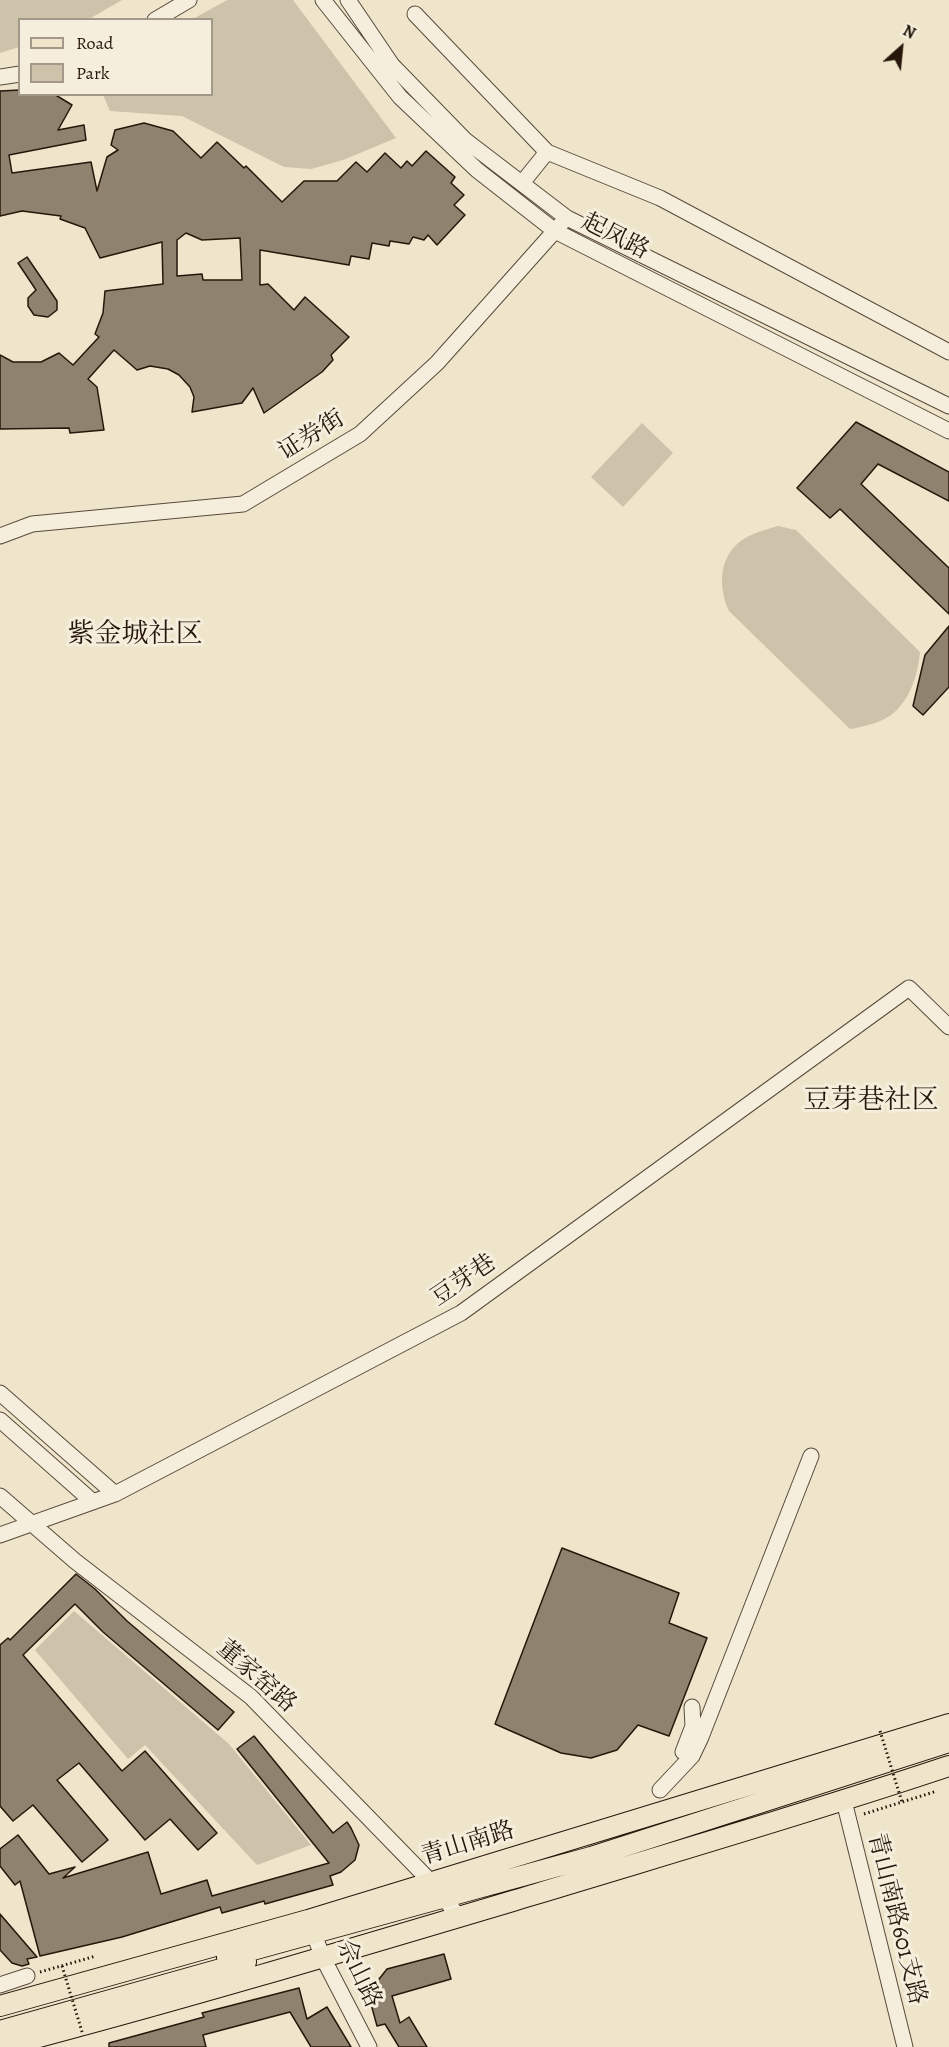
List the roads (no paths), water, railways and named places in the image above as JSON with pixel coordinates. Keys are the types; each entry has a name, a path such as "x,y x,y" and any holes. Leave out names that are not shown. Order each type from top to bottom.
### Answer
{"main road":[{"name":"青山南路","path":"1,2047 120,2016 316,1938 445,1900 642,1818 949,1724"},
{"path":"445,1900 591,1857 949,1742"},
{"path":"445,1900 630,1853 949,1755"},
{"name":"青山南路","path":"2,2005 316,1938 445,1900 844,1801 949,1766"},
{"path":"0,2031 316,1938"}],"street":[{"path":"158,18 189,0"},
{"name":"起凤路","path":"323,0 400,97 477,170 555,231 949,431"},
{"name":"起凤路","path":"348,0 392,64 465,140 567,218 949,406"},
{"path":"415,14 546,152 660,198 949,352"},
{"path":"0,77 18,74"},
{"path":"522,183 546,152"},
{"name":"证券街","path":"0,536 32,524 243,504 360,434 437,363 567,218"},
{"name":"豆芽巷","path":"0,1535 115,1494 462,1313 909,988 949,1027"},
{"path":"0,1393 115,1494"},
{"path":"0,1420 93,1502"},
{"path":"660,1790 692,1756 811,1456"},
{"name":"董家窑路","path":"0,1496 75,1561 251,1697 445,1900"},
{"path":"642,1818 676,1766 689,1741 693,1726 692,1707"},
{"name":"青山南路601支路","path":"844,1801 905,2047"},
{"name":"佘山路","path":"316,1938 369,2047"},
{"path":"0,1985 27,1977"}],"district":[{"name":"紫金城社区","path":"135,635"},
{"name":"豆芽巷社区","path":"871,1101"}]}
